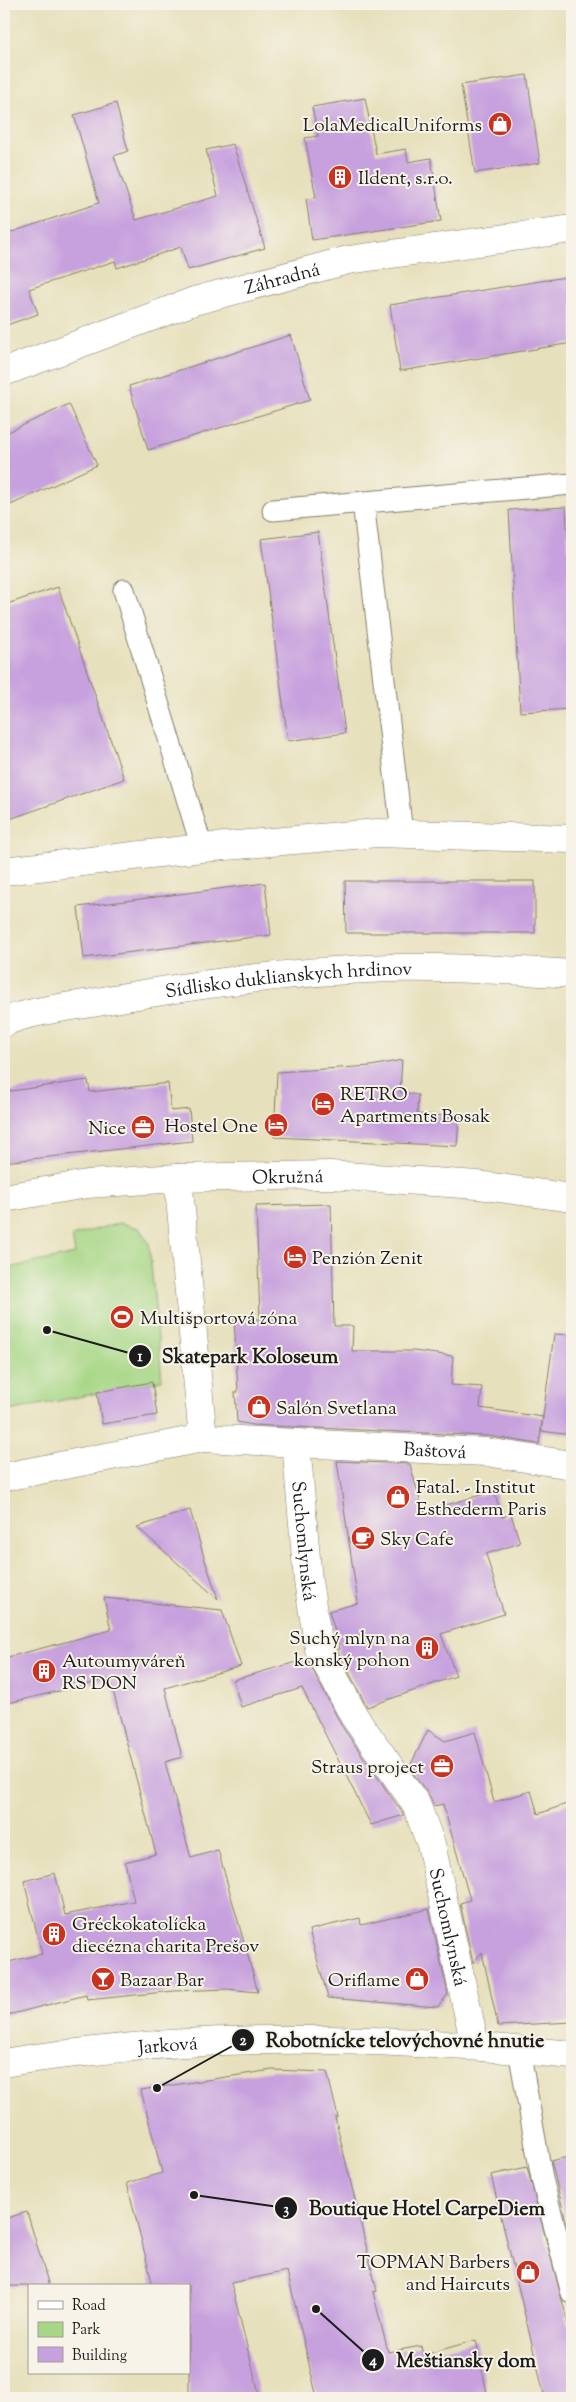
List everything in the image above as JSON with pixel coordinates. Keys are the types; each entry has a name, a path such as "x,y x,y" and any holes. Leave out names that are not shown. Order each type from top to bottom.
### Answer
{"street":[{"name":"Záhradná","path":"4,372 194,301 348,260 572,229"},
{"path":"4,871 202,848 402,832 572,840"},
{"name":"Sídlisko duklianskych hrdinov","path":"5,1016 48,1011 134,995 314,973 390,968 496,969 572,974"},
{"name":"Okružná","path":"4,1198 87,1184 178,1178 330,1175 478,1185 572,1198"},
{"path":"178,1178 203,1438"},
{"path":"4,1477 203,1438 296,1444"},
{"name":"Baštová","path":"296,1444 486,1452 572,1465"},
{"name":"Suchomlynská","path":"296,1444 308,1580 319,1649 354,1716 416,1804 431,1844 475,2045"},
{"name":"Jarková","path":"4,2063 147,2044 267,2038 475,2045 572,2055"}],"lane":[{"path":"273,510 572,484"},
{"path":"363,502 402,832"},
{"path":"124,590 202,848"},
{"path":"519,2050 542,2180 572,2293"}],"green space":[{"path":"120,1223 139,1228 149,1243 162,1380 4,1412 4,1269 75,1254 72,1236"}],"building":[{"name":"LolaMedicalUniforms","path":"527,75 540,163 475,173 461,85"},
{"path":"365,98 376,154 406,149 408,162 431,158 441,221 312,240 306,199 316,198 305,138 318,136 312,107"},
{"path":"116,103 128,151 114,156 136,220 218,196 206,150 233,144 265,248 188,270 181,247 117,268 115,261 29,289 38,314 4,326 4,230 7,229 9,233 99,203 74,115"},
{"path":"572,276 572,343 400,371 390,305"},
{"path":"291,335 310,400 148,450 129,386"},
{"path":"69,404 97,465 4,508 4,434"},
{"path":"566,507 572,618 572,709 520,712 509,510"},
{"path":"318,532 345,733 288,741 261,539"},
{"path":"58,587 124,779 4,821 4,605"},
{"path":"345,881 535,881 535,933 346,933"},
{"path":"265,883 271,935 84,958 78,907"},
{"path":"402,1060 400,1092 418,1095 417,1114 459,1117 457,1146 274,1137 277,1072 371,1066"},
{"path":"88,1080 90,1092 168,1083 171,1111 189,1109 192,1141 4,1162 4,1092"},
{"path":"331,1204 334,1326 353,1326 352,1351 413,1351 453,1356 451,1385 482,1387 480,1408 543,1417 539,1444 487,1436 253,1425 237,1422 235,1392 238,1392 234,1319 260,1319 256,1206"},
{"path":"554,1334 572,1335 572,1435 541,1431"},
{"path":"152,1382 157,1415 102,1424 97,1392"},
{"path":"337,1461 410,1464 423,1512 494,1491 502,1517 511,1514 520,1543 486,1554 504,1614 441,1634 456,1676 367,1707 337,1650 340,1649 329,1611 358,1603"},
{"path":"190,1510 204,1557 218,1599 137,1527"},
{"path":"104,1598 222,1610 241,1666 165,1688 182,1757 165,1762 191,1858 218,1850 258,1992 227,1989 174,1991 87,2000 86,1995 4,2016 4,1963 42,1954 24,1881 55,1873 65,1915 134,1901 125,1862 156,1854 110,1679 4,1704 4,1658 111,1630"},
{"path":"307,1659 341,1725 404,1815 371,1825 302,1688 241,1707 233,1680"},
{"path":"428,1730 445,1741 475,1732 494,1802 531,1791 538,1814 572,1802 572,2022 498,2026 482,1952 473,1963 460,1903 470,1900 443,1804 434,1806 429,1795 409,1768"},
{"path":"429,1909 448,1994 438,2007 328,1998 309,1930 360,1918 361,1925"},
{"path":"272,2070 327,2072 338,2117 335,2117 377,2291 373,2292 388,2352 421,2346 423,2355 476,2340 488,2398 317,2398 287,2271 231,2283 260,2398 189,2398 190,2284 152,2284 127,2183 162,2173 141,2090"},
{"path":"572,2156 572,2245 551,2161"},
{"path":"527,2167 572,2338 572,2398 545,2398 491,2175"},
{"path":"27,2212 48,2284 4,2286 4,2219"}],"place":[{"name":"LolaMedicalUniforms","path":"500,124"},
{"name":"Ildent, s.r.o.","path":"340,177"},
{"name":"RETRO Apartments Bosak","path":"323,1104"},
{"name":"Hostel One","path":"276,1125"},
{"name":"Nice","path":"143,1127"},
{"name":"Penzión Zenit","path":"295,1257"},
{"name":"Multišportová zóna","path":"122,1317"},
{"name":"Skatepark Koloseum","path":"47,1330"},
{"name":"Salón Svetlana","path":"259,1407"},
{"name":"Fatal. - Institut Esthederm Paris","path":"398,1497"},
{"name":"Sky Cafe","path":"363,1538"},
{"name":"Suchý mlyn na konský pohon","path":"427,1648"},
{"name":"Autoumyváreň RS DON","path":"44,1671"},
{"name":"Straus project","path":"442,1766"},
{"name":"Gréckokatolícka diecézna charita Prešov","path":"54,1934"},
{"name":"Bazaar Bar","path":"103,1979"},
{"name":"Oriflame","path":"417,1979"},
{"name":"Robotnícke telovýchovné hnutie","path":"157,2088"},
{"name":"Boutique Hotel CarpeDiem","path":"194,2195"},
{"name":"TOPMAN Barbers and Haircuts","path":"528,2272"},
{"name":"Meštiansky dom","path":"316,2309"}]}
